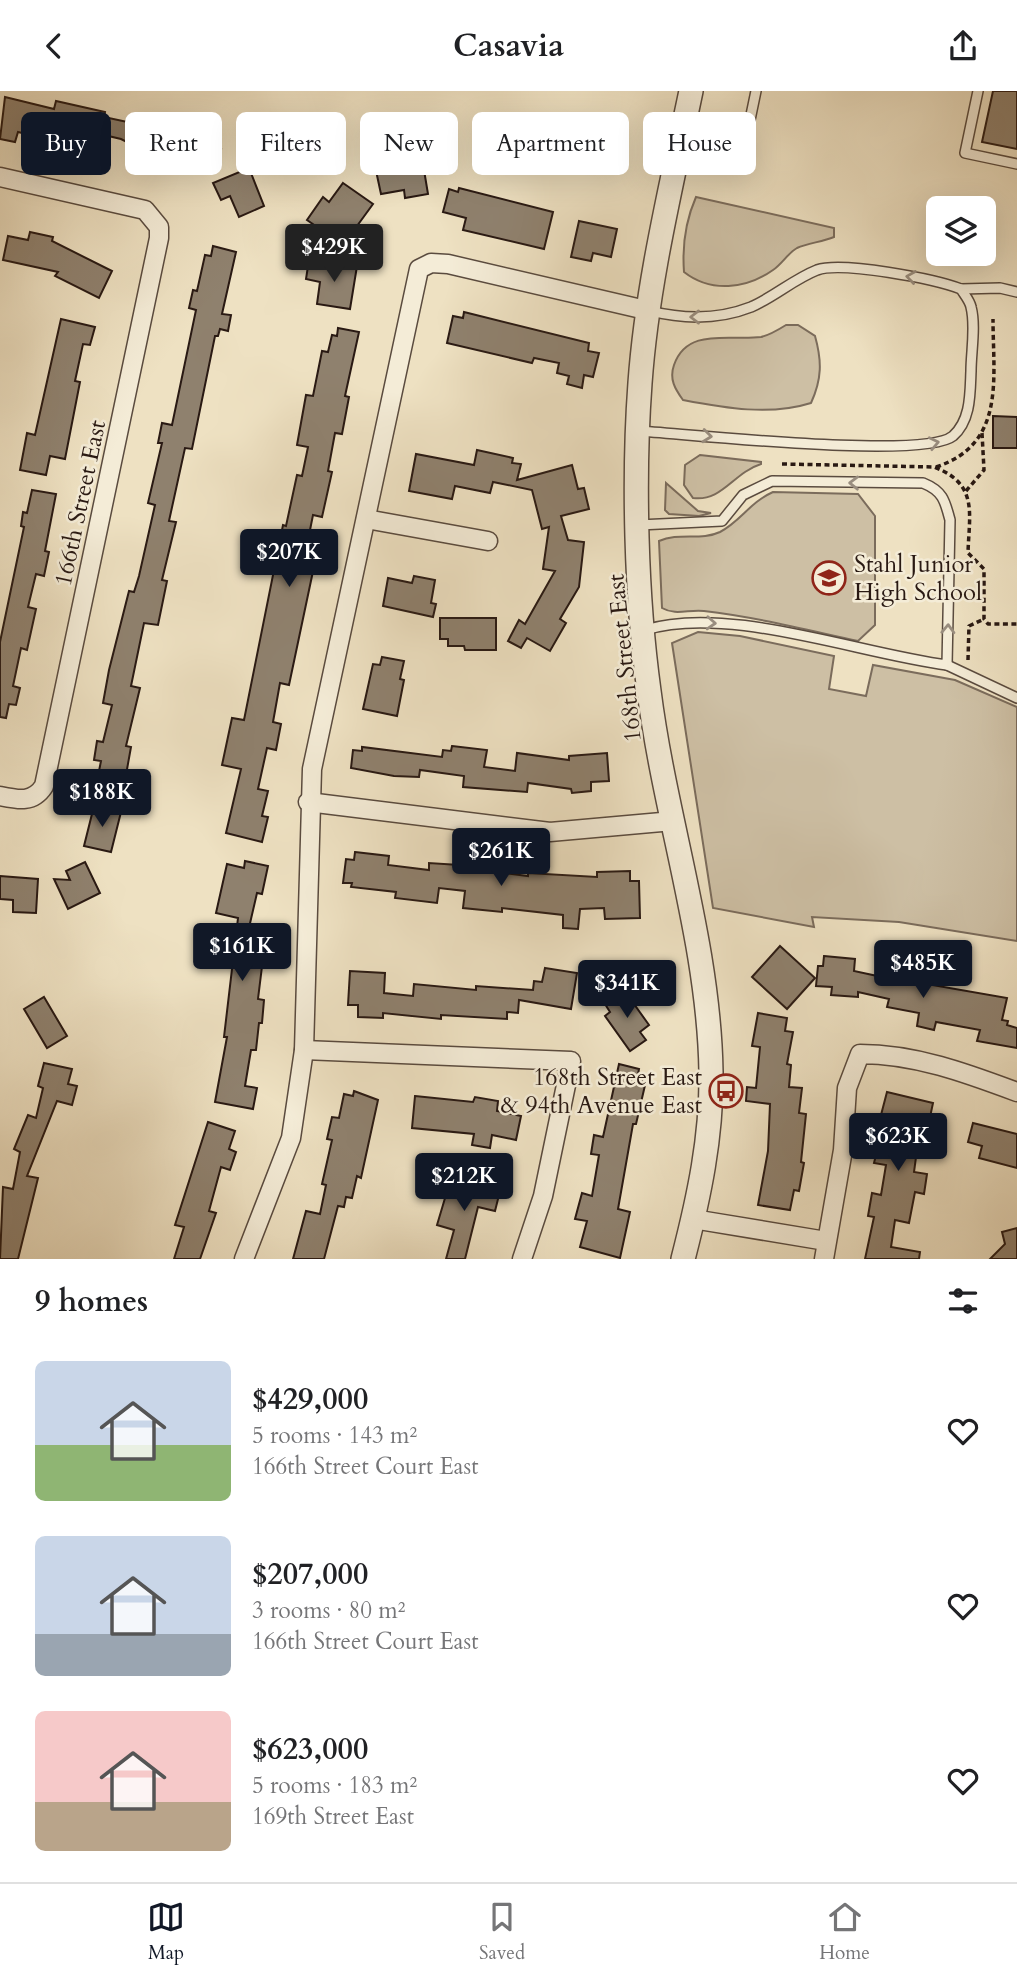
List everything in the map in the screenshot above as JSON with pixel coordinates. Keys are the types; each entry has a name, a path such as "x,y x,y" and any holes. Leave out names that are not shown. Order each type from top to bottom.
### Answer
{"street":[{"name":"168th Street East","path":"683,1259 705,1165 711,1071 694,923 651,703 643,630 639,431 640,384 650,311 691,91"},
{"name":"166th Street East","path":"0,177 145,210 159,227 154,267 50,765 38,796 18,799 0,796"},
{"path":"244,1259 290,1138 304,1050 308,802 331,669 419,269 431,263 448,264 650,311"},
{"path":"366,519 488,541"},
{"path":"308,802 550,832 673,821"},
{"path":"304,1050 571,1061 543,1196 522,1259"},
{"path":"693,1219 825,1250 843,1150 847,1088 860,1054 897,1056 954,1069 1017,1092"}],"lane":[{"path":"752,112 756,91"},
{"path":"978,91 965,153 1017,164"},
{"path":"650,311 669,316 712,317 750,307 819,269 851,269 942,282 961,289 1000,288 1017,292"},
{"path":"639,431 861,447 940,443 952,437 963,423 969,405 971,307 961,289"},
{"path":"639,525 722,521 743,495 772,481 923,483 936,488 944,497 950,520 947,665"},
{"path":"643,630 666,623 693,622 749,627 947,665 1017,698"}],"path":[{"path":"966,491 984,470 982,433"},
{"path":"782,464 934,467 947,472 969,496 968,553 984,569 984,619 988,624 1017,624"},
{"path":"968,662 969,626 984,619"}],"shaded area":[{"path":"696,197 834,228 834,237 797,248 773,270 740,285 717,286 706,283 684,272 685,234"},
{"path":"786,325 798,325 815,336 820,370 811,403 764,410 715,406 683,400 680,396 672,375 680,353 689,345 710,338 761,337"},
{"path":"700,455 761,464 751,468 712,496 693,498 684,485 685,465"},
{"path":"666,483 698,511 711,513 699,516 669,514 665,510"},
{"path":"773,492 858,494 875,516 875,625 858,641 743,617 704,611 672,612 662,608 659,541 720,532"},
{"path":"698,632 740,636 834,656 829,689 866,696 873,665 955,680 1017,707 1017,941 899,922 812,917 814,927 713,908 672,643"}],"building":[{"path":"993,91 1017,91 1017,149 982,142"},
{"path":"5,97 54,109 56,101 105,112 21,112 21,133 18,132 15,142 0,139"},
{"path":"111,118 125,122 125,141 111,137"},
{"path":"236,173 252,175 264,206 239,217 230,196 221,200 213,183"},
{"path":"377,175 425,175 428,194 405,198 404,190 381,194"},
{"path":"343,183 373,204 357,226 365,232 352,251 307,220 323,197 329,202"},
{"path":"459,188 553,212 544,249 463,230 466,218 443,212 449,189 458,192"},
{"path":"579,221 617,229 611,257 593,253 591,261 571,257"},
{"path":"30,232 53,237 52,241 112,271 99,298 55,276 58,272 3,260 8,236 28,240"},
{"path":"213,246 236,252 222,314 231,315 228,331 220,329 218,336 215,336 192,449 185,448 169,521 176,522 162,580 167,581 158,625 144,623 131,686 140,688 126,746 131,747 124,786 97,781 101,761 94,760 97,741 103,742 112,705 103,703 129,591 134,592 139,576 155,505 148,503 162,443 158,443 162,423 172,425 196,310 189,308 193,290 197,291 205,255 211,256"},
{"path":"325,261 357,266 350,309 317,304 320,282 306,279 308,266 324,268"},
{"path":"464,312 589,343 588,351 599,353 593,377 584,375 582,388 567,384 569,376 557,373 559,363 534,358 532,363 447,343 453,316 463,318"},
{"path":"61,319 95,327 90,345 83,344 75,381 80,382 65,459 50,456 46,475 20,470 27,433 35,435"},
{"path":"338,328 359,332 345,396 349,397 342,434 335,433 328,471 332,472 322,517 313,515 305,555 316,557 289,685 280,683 273,722 281,724 276,750 267,748 258,789 268,791 262,816 268,817 262,842 226,833 241,769 222,765 232,718 244,720 283,525 286,526 297,475 302,476 308,447 297,445 306,395 313,396 322,351 328,352 332,335 337,336"},
{"path":"993,416 1017,417 1017,448 993,448"},
{"path":"477,450 513,458 512,463 521,464 517,480 572,465 578,489 584,488 589,509 561,516 568,540 584,542 579,587 560,619 566,623 550,651 527,638 521,648 508,641 519,620 525,624 555,571 543,569 549,527 542,529 532,490 493,482 490,493 455,486 452,499 409,491 416,454 474,465"},
{"path":"32,490 56,494 45,551 49,552 44,576 36,574 28,607 36,609 27,650 21,648 13,686 20,688 16,705 9,704 6,718 0,717 0,642 24,527 21,526 23,512 27,513"},
{"path":"414,576 435,580 431,603 436,604 433,617 383,606 388,578 412,583"},
{"path":"440,618 496,618 496,650 465,650 464,646 448,646 448,639 440,639"},
{"path":"382,657 404,661 400,679 404,680 397,716 363,709 373,664 380,665"},
{"path":"452,746 487,750 484,767 515,771 517,753 569,760 569,756 607,753 609,781 591,782 591,791 572,793 571,789 528,783 527,792 463,787 464,776 420,770 419,777 394,776 351,768 353,750 362,751 362,747 442,757 443,750 451,751"},
{"path":"94,806 121,812 111,852 84,846"},
{"path":"355,852 389,856 388,865 429,870 429,863 490,867 489,871 528,876 528,873 597,877 597,872 630,871 630,881 639,881 640,918 605,919 604,908 580,909 578,929 563,928 563,915 502,908 502,912 463,908 465,891 439,888 437,903 395,898 396,892 351,887 352,883 343,883 346,859 354,860"},
{"path":"245,861 268,866 262,894 257,893 248,932 266,934 258,999 264,1000 262,1023 259,1023 256,1050 251,1050 245,1086 257,1088 253,1109 215,1102 227,1037 224,1037 238,918 216,913 227,864 244,868"},
{"path":"85,862 100,893 68,909 54,879 70,880 66,871"},
{"path":"0,876 38,879 36,913 13,912 13,900 0,899"},
{"path":"780,946 815,978 787,1009 752,977"},
{"path":"824,956 855,959 854,971 882,977 884,966 917,973 915,982 1007,998 1002,1020 1017,1028 1017,1048 977,1041 980,1030 936,1022 934,1030 917,1026 919,1013 887,1007 889,999 858,992 858,997 831,995 832,987 816,986 818,966 823,966"},
{"path":"545,968 577,973 571,1009 519,1000 518,1013 507,1012 507,1019 441,1015 441,1019 383,1013 383,1018 358,1017 358,1005 348,1005 350,971 385,973 384,993 413,996 414,984 476,990 476,986 533,990 534,981 542,982"},
{"path":"624,990 649,1025 640,1032 646,1040 630,1051 605,1016 610,1012 605,1004"},
{"path":"44,997 67,1036 47,1048 24,1009"},
{"path":"758,1013 787,1018 785,1031 793,1032 787,1064 791,1065 789,1087 802,1088 799,1113 806,1114 801,1162 804,1163 799,1191 794,1190 790,1210 758,1205 768,1151 770,1104 746,1101 747,1087 756,1088 760,1047 752,1046"},
{"path":"44,1063 72,1069 68,1084 77,1086 72,1105 57,1101 27,1176 38,1178 18,1259 0,1259 3,1187 13,1189 20,1152 14,1149 28,1115 36,1118 43,1088 38,1086"},
{"path":"619,1064 639,1069 637,1079 646,1081 636,1124 633,1124 618,1209 630,1212 620,1258 580,1247 587,1221 575,1219 582,1193 592,1196 599,1155 591,1154 594,1135 603,1137"},
{"path":"354,1091 378,1100 361,1178 357,1176 352,1198 346,1197 344,1207 338,1206 324,1259 293,1259 306,1211 320,1214 326,1185 322,1184 332,1140 327,1139 332,1117 339,1118 344,1094 353,1096"},
{"path":"887,1092 933,1103 926,1136 919,1135 914,1172 927,1174 924,1194 915,1192 909,1223 895,1220 891,1247 920,1252 919,1259 865,1259 874,1217 868,1216 872,1193 881,1195 886,1165 874,1163 886,1116 881,1115"},
{"path":"415,1096 473,1102 475,1097 498,1101 497,1111 521,1116 516,1140 492,1135 490,1148 472,1145 474,1134 412,1128"},
{"path":"208,1122 235,1131 229,1149 236,1152 230,1170 221,1167 209,1211 216,1213 200,1259 174,1259 184,1227 175,1225"},
{"path":"973,1123 1017,1134 1017,1168 979,1158 982,1146 968,1142"},
{"path":"451,1178 500,1191 495,1211 478,1207 465,1259 446,1259 454,1230 437,1225"},
{"path":"1017,1228 1017,1259 990,1259 1005,1244 1002,1232"}],"place":[{"name":"Stahl Junior High School","path":"829,578"},
{"name":"168th Street East & 94th Avenue East","path":"726,1091"}]}
